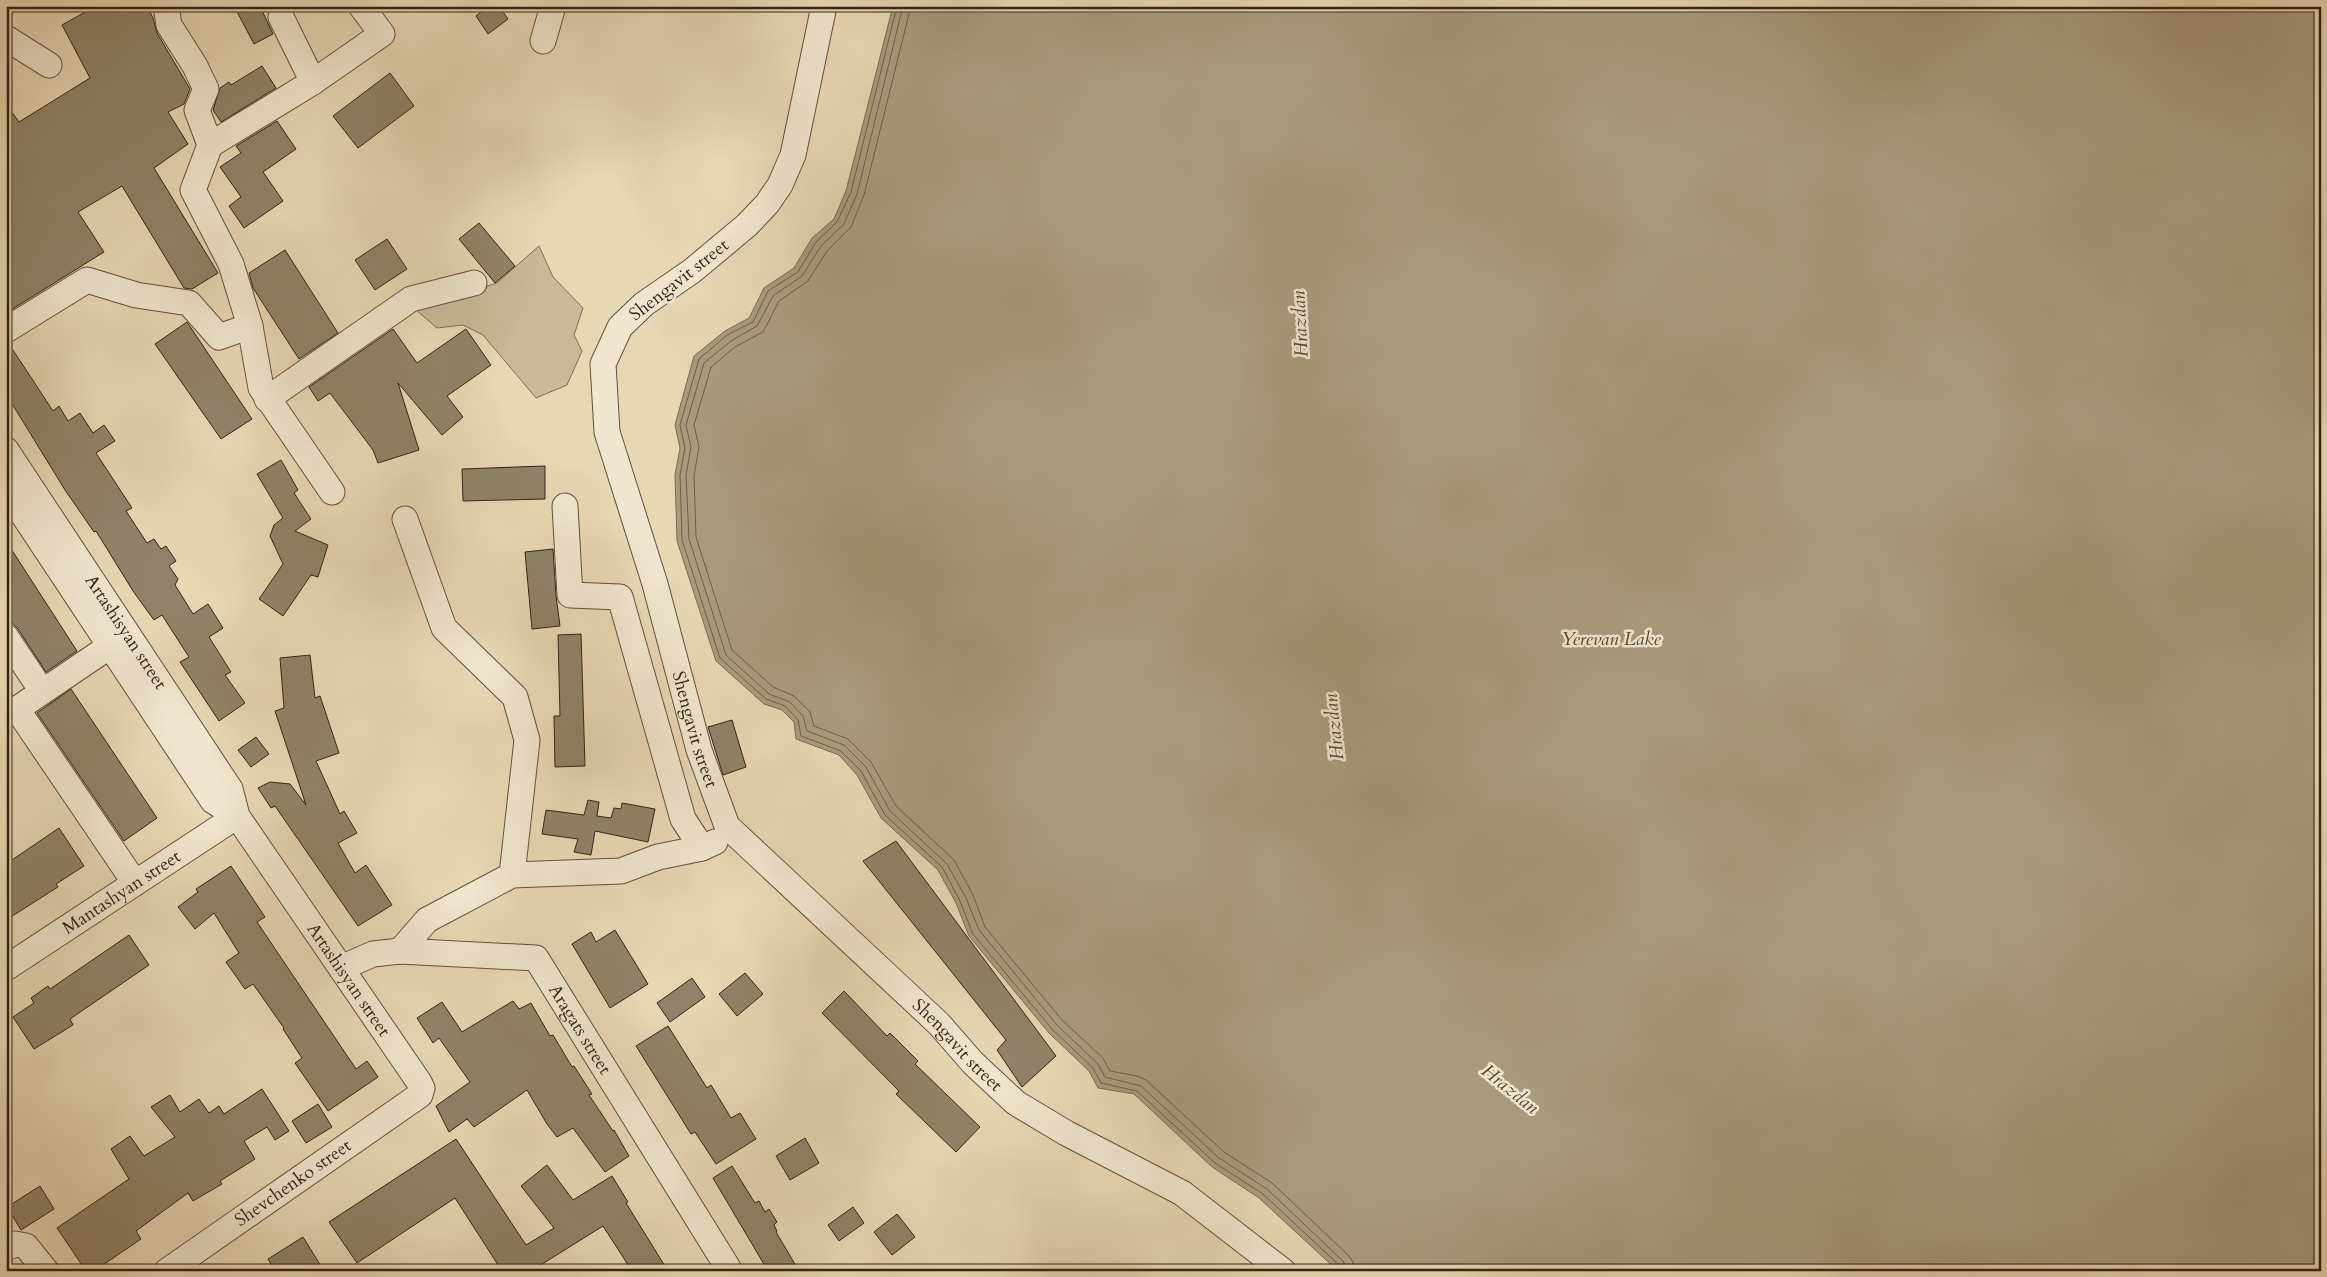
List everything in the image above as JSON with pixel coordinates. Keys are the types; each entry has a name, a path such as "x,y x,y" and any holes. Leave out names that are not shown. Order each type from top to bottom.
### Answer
{"street":[{"path":"166,6 169,25 195,66 206,89 197,110 210,145"},
{"path":"332,492 261,388 250,326 231,264 193,190 210,145 313,82 382,34 360,6"},
{"path":"543,40 553,6"},
{"name":"Shengavit street","path":"824,6 792,154 780,186 767,204 747,225 692,271 644,304 620,327 603,364 607,432 655,584 699,750 727,826 938,1024 973,1063 1016,1103 1066,1133 1182,1193 1282,1271"},
{"path":"281,17 313,82"},
{"path":"6,38 48,65"},
{"path":"6,330 87,280 136,295 189,303 219,337 250,326"},
{"path":"267,398 411,299 474,283"},
{"name":"Artashisyan street","path":"7,453 226,782 230,789 236,816"},
{"name":"Artashisyan street","path":"6,489 214,801 236,816 419,1082 422,1088 420,1095"},
{"path":"565,506 570,595 620,597 683,819 702,848"},
{"path":"405,519 444,628 515,697 527,740 512,875"},
{"path":"6,637 42,691"},
{"path":"110,646 17,709 135,883"},
{"name":"Mantashyan street","path":"6,968 236,816"},
{"path":"400,950 427,920 512,875 621,871 658,857 702,848 714,843 727,826"},
{"name":"Aragats street","path":"340,968 373,954 400,950 536,958 730,1271"},
{"name":"Shevchenko street","path":"179,1267 420,1095"},
{"path":"6,1248 15,1244 26,1246 46,1271"}],"shaded area":[{"path":"539,246 553,277 583,308 574,335 582,351 567,385 536,398 483,335 463,325 437,328 415,309 497,283"}],"water":[{"name":"Yerevan Lake","path":"893,6 2321,6 2321,1271 1338,1271 1259,1198 1212,1167 1134,1094 1098,1088 1089,1071 1049,1033 969,936 956,903 938,870 881,818 857,775 839,755 796,739 794,722 782,710 764,704 716,661 677,541 675,475 680,448 675,425 694,356 725,331 749,318 764,288 794,268 812,238 834,219 846,191"}],"building":[{"path":"96,6 147,6 157,33 190,89 184,104 168,112 188,144 154,168 218,273 192,289 184,288 122,186 78,212 104,252 6,313 6,104 19,122 90,78 62,25"},
{"path":"234,6 260,6 273,34 254,44"},
{"path":"489,6 499,6 508,19 488,34 476,16"},
{"path":"262,66 276,88 221,122 213,110 220,88 229,82 231,85"},
{"path":"390,73 414,106 358,148 333,116"},
{"path":"277,121 296,149 263,172 283,201 244,228 229,206 241,197 220,167 241,153 236,146"},
{"path":"479,223 515,266 495,283 459,239"},
{"path":"387,239 407,269 375,290 355,260"},
{"path":"285,250 338,333 299,359 253,288 249,273"},
{"path":"187,322 252,419 221,439 155,344"},
{"path":"393,329 417,363 466,329 491,365 447,396 463,417 442,435 398,383 419,450 378,463 373,450 330,393 318,401 309,387"},
{"path":"6,344 9,344 53,411 59,406 68,421 80,413 93,433 104,425 115,441 96,453 132,508 126,511 147,543 154,539 161,549 166,546 176,561 169,566 178,579 175,585 193,614 208,604 223,628 209,637 231,672 225,675 245,703 219,721 180,662 189,657 162,615 154,620 133,591 96,531 94,532 65,490 6,394"},
{"path":"281,460 298,490 294,493 311,519 295,531 328,545 318,577 311,575 283,616 259,599 283,564 270,536 274,525 283,518 257,474"},
{"path":"545,466 545,499 463,501 462,469"},
{"path":"6,541 77,651 46,672 18,629 6,616"},
{"path":"553,549 560,626 532,629 525,552"},
{"path":"581,634 585,766 555,767 554,716 560,716 558,635"},
{"path":"310,655 315,698 320,696 339,753 316,761 340,814 344,811 357,833 338,843 355,873 366,865 392,905 358,926 275,806 271,808 258,788 270,782 290,784 306,805 275,711 284,708 280,658"},
{"path":"71,689 157,818 124,841 37,713"},
{"path":"732,720 746,767 723,775 708,727"},
{"path":"256,737 269,754 251,767 238,750"},
{"path":"588,800 599,802 597,816 611,818 614,808 621,809 622,803 655,809 648,842 595,831 591,855 574,852 578,839 542,834 546,810 584,815"},
{"path":"59,828 84,866 56,884 58,887 6,920 6,864"},
{"path":"896,841 1056,1056 1022,1087 997,1050 1006,1040 863,861"},
{"path":"231,866 265,917 257,922 356,1069 367,1061 378,1077 328,1111 295,1063 302,1058 284,1028 253,984 245,989 226,962 239,953 214,913 195,929 178,907 198,892 196,889"},
{"path":"615,930 648,984 610,1008 572,944 591,932 596,942"},
{"path":"129,935 149,965 70,1019 73,1025 34,1049 13,1017 34,1003 31,998 48,986 50,989"},
{"path":"745,973 763,994 737,1016 719,994"},
{"path":"692,978 705,997 670,1022 657,1003"},
{"path":"844,991 887,1036 890,1033 918,1061 915,1064 980,1127 956,1152 896,1094 899,1091 822,1013"},
{"path":"513,1001 519,1009 531,1003 550,1036 553,1035 572,1067 574,1066 592,1094 589,1095 614,1130 629,1156 605,1172 573,1128 557,1137 527,1090 474,1127 467,1119 449,1132 436,1106 470,1082 439,1038 433,1043 417,1018 442,1002 462,1032"},
{"path":"668,1026 707,1088 711,1085 731,1118 740,1113 756,1139 716,1164 695,1132 691,1134 636,1046"},
{"path":"262,1089 289,1131 275,1140 267,1127 244,1141 255,1159 220,1181 222,1184 193,1201 188,1193 136,1231 141,1239 94,1271 86,1271 57,1228 129,1179 111,1149 130,1136 144,1156 175,1137 151,1107 170,1095 180,1112 199,1099 209,1113 219,1106 224,1114"},
{"path":"318,1104 332,1127 306,1143 292,1121"},
{"path":"805,1138 819,1163 790,1180 776,1156"},
{"path":"456,1139 526,1245 554,1228 521,1186 547,1165 573,1200 612,1176 628,1202 626,1203 668,1271 632,1271 603,1226 531,1271 502,1271 455,1198 357,1263 329,1222"},
{"path":"732,1166 755,1203 759,1201 765,1212 769,1209 777,1222 774,1225 776,1232 799,1271 768,1271 713,1178"},
{"path":"40,1186 54,1209 21,1230 7,1207"},
{"path":"853,1207 864,1223 839,1241 828,1225"},
{"path":"897,1214 915,1237 892,1255 874,1232"},
{"path":"303,1237 324,1271 275,1271 268,1259"}],"water label":[{"name":"Hrazdan","path":"1300,324"},
{"name":"Hrazdan","path":"1334,727"},
{"name":"Hrazdan","path":"1510,1089"}]}
